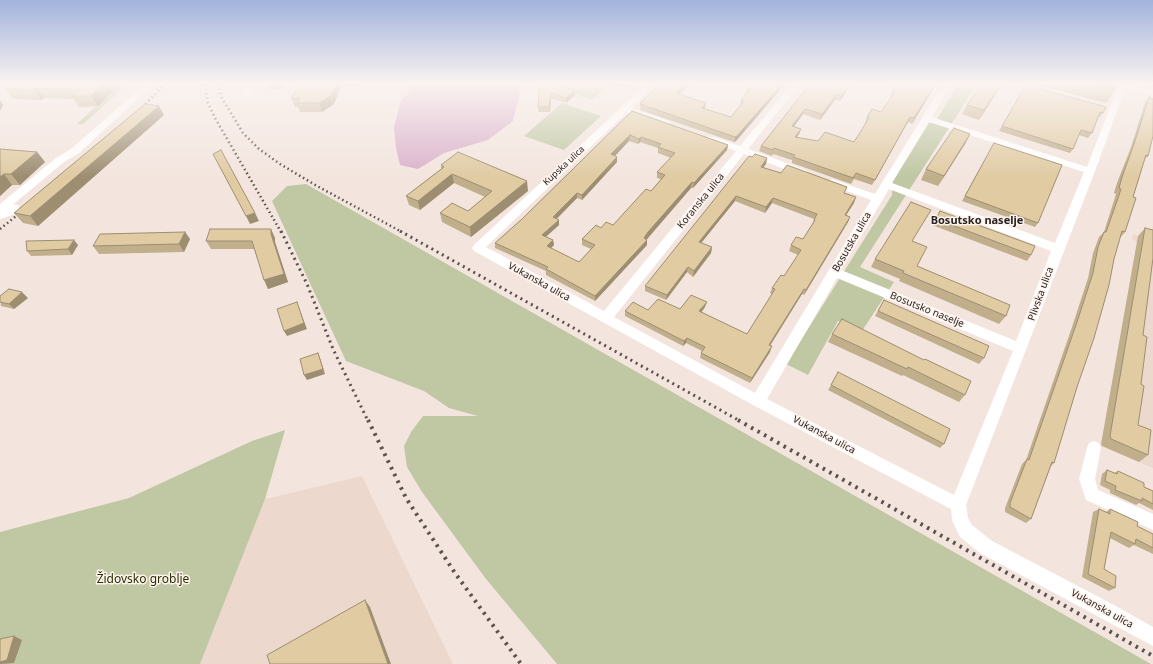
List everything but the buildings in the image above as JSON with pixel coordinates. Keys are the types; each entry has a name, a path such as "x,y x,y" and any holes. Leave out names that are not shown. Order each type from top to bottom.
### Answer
{"street":[{"path":"3,213 64,165 75,151 115,115"},
{"name":"Kupska ulica","path":"478,248 619,115"},
{"path":"642,115 676,127"},
{"name":"Koranska ulica","path":"606,318 771,115"},
{"name":"Bosutska ulica","path":"758,401 877,198 929,115"},
{"name":"Plivska ulica","path":"958,505 1090,171 1108,115"},
{"path":"927,118 1090,171"},
{"path":"705,137 810,174"},
{"path":"825,180 877,198"},
{"path":"886,184 1058,249"},
{"name":"Vukanska ulica","path":"478,248 758,401 958,505 960,520 966,531 986,547 1108,611 1153,637"},
{"name":"Bosutsko naselje","path":"834,272 1020,348"},
{"path":"1094,448 1087,479 1092,495 1153,522"}],"shaded area":[{"path":"397,115 514,115 513,121 488,140 444,153 418,169 400,165 396,148 394,127"},
{"path":"1153,224 1153,468 1101,446 1137,242 1132,239 1133,234 1151,240"},
{"path":"362,476 453,664 200,664 265,499"}],"green space":[{"path":"87,115 93,115 83,124 77,124"},
{"path":"548,115 601,116 564,150 524,136"},
{"path":"940,115 957,115 860,267 894,282 862,331 838,321 808,375 786,364 892,195 893,181 929,123 935,123"},
{"path":"306,184 1151,664 557,664 486,579 422,492 407,467 404,446 411,432 423,416 478,416 449,408 424,391 346,361 272,201 287,186"},
{"name":"Židovsko groblje","path":"285,430 265,499 200,664 0,664 0,532 129,498 252,441"}],"railway":[{"path":"214,115 281,232"},
{"path":"232,115 243,133 259,149 280,164 317,186 402,232"},
{"path":"0,229 25,209"},
{"path":"281,231 307,284 333,349 368,421"},
{"path":"400,231 740,421"},
{"path":"368,420 406,498 455,573 521,664"},
{"path":"738,420 1153,656"}],"district":[{"name":"Bosutsko naselje","path":"977,221"}]}
